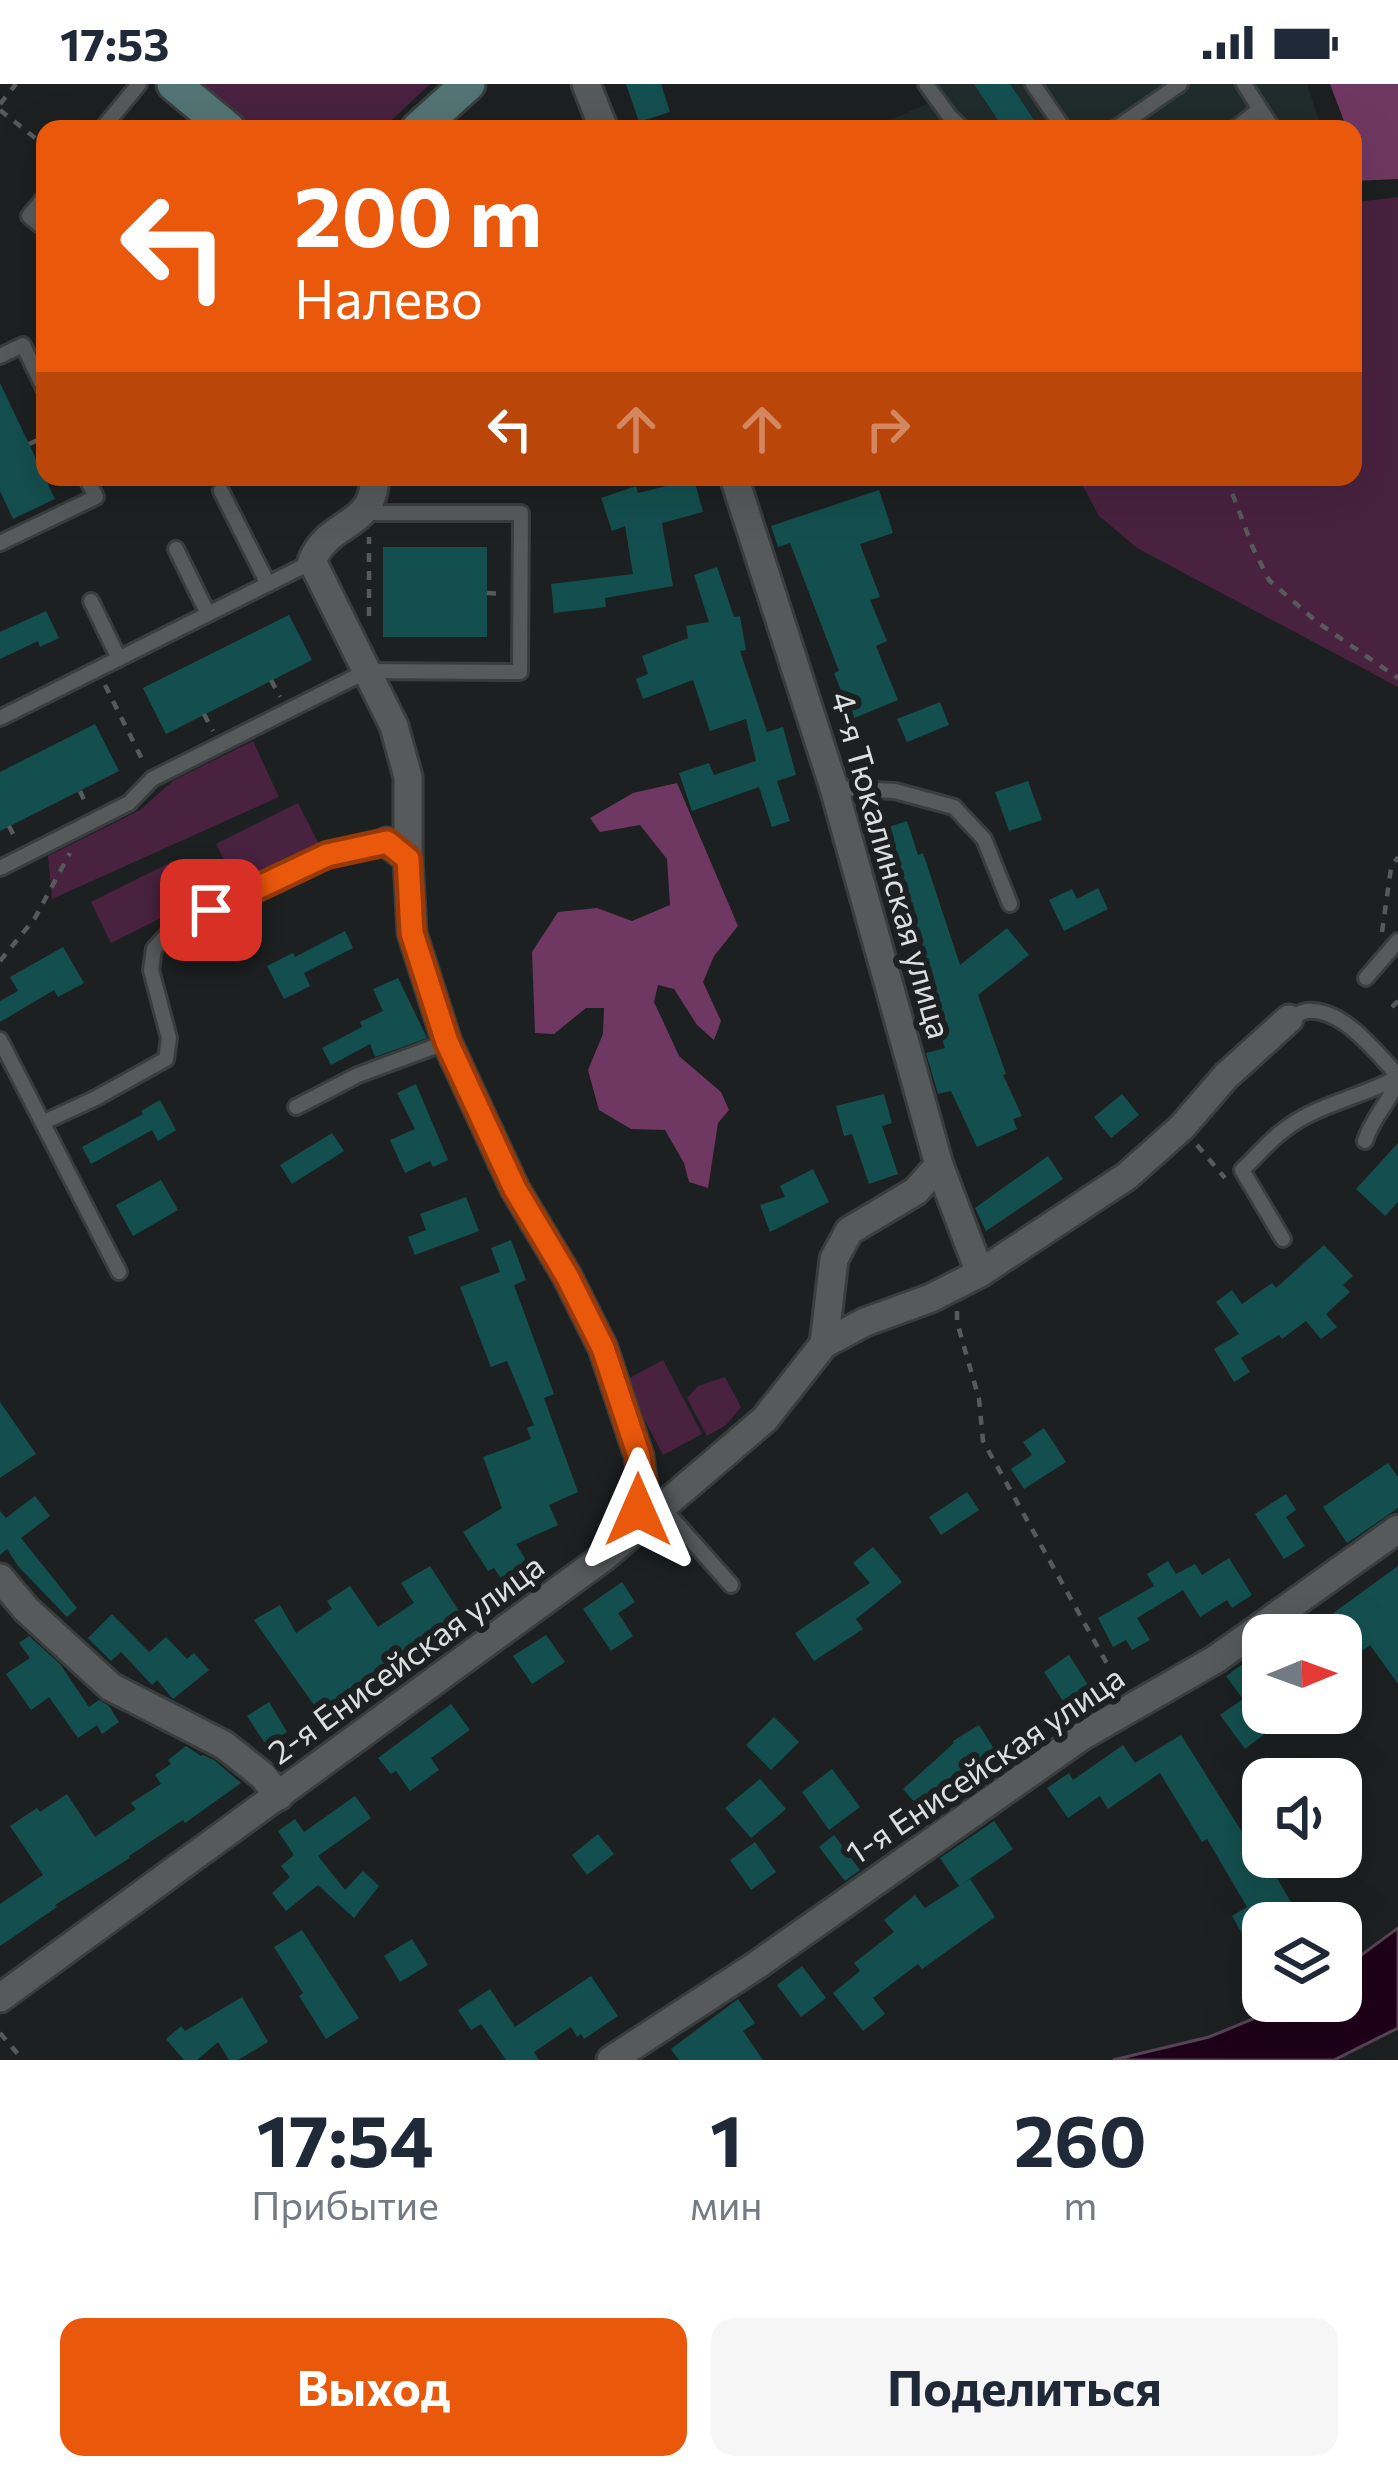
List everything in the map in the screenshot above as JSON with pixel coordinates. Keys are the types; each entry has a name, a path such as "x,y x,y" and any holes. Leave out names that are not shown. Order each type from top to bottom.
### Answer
{"main road":[{"path":"175,84 217,120"},
{"path":"428,120 467,84"}],"street":[{"path":"586,84 600,120"},
{"path":"374,486 367,519 327,538 312,561 394,726 408,777 398,850 412,933 447,1042 515,1189 603,1348 639,1456 643,1487 638,1510 622,1539"},
{"name":"4-я Тюкалинская улица","path":"737,486 834,788 968,1279"},
{"name":"2-я Енисейская улица","path":"0,1998 579,1577 764,1419 824,1344 968,1279 1085,1189 1127,1176 1289,1018"},
{"path":"824,1344 834,1259 849,1231 916,1191 939,1166"},
{"name":"1-я Енисейская улица","path":"611,2060 757,1965 1082,1736 1216,1659 1398,1529"},
{"path":"0,1578 26,1609 111,1687 224,1745 263,1775 278,1796"},
{"path":"0,1625 26,1609"}],"lane":[{"path":"109,120 139,84"},
{"path":"926,84 954,120"},
{"path":"1128,120 1180,84"},
{"path":"1244,84 1267,120"},
{"path":"1042,87 1059,120"},
{"path":"1246,120 1259,109"},
{"path":"947,120 950,116"},
{"path":"0,356 23,344 36,371"},
{"path":"0,543 96,497 90,486"},
{"path":"221,491 268,584"},
{"path":"0,868 130,803 152,779 367,670 520,672 521,514 367,519"},
{"path":"176,549 208,614"},
{"path":"0,718 312,561"},
{"path":"91,601 119,658"},
{"path":"834,788 895,791 954,807 984,839 1010,904"},
{"path":"44,1122 166,1059 169,1038 151,970 154,950 172,929 327,855 398,850"},
{"path":"1366,978 1398,941"},
{"path":"1289,1018 1308,1011 1332,1017 1366,1040 1398,1078"},
{"path":"0,1040 119,1272"},
{"path":"296,1107 358,1075 447,1042"},
{"path":"1365,1141 1398,1078"},
{"path":"1283,1239 1242,1170 1285,1128 1398,1078"},
{"path":"662,1507 731,1585"}],"path":[{"path":"16,84 0,107 36,138"},
{"path":"29,444 36,440"},
{"path":"1229,486 1269,580 1317,622 1398,678"},
{"path":"367,519 369,614"},
{"path":"488,593 499,593"},
{"path":"97,670 152,779"},
{"path":"271,680 277,691"},
{"path":"204,714 210,725"},
{"path":"80,791 85,802"},
{"path":"9,826 14,837"},
{"path":"0,961 35,918 83,826"},
{"path":"1377,965 1391,868 1398,856"},
{"path":"1182,1127 1226,1180 1242,1170"},
{"path":"968,1279 957,1322 972,1370 983,1441 1132,1707"},
{"path":"0,2033 23,2060"}],"shaded area":[{"path":"195,84 430,84 392,120 236,120"},
{"path":"935,84 1307,84 1319,120 890,120 940,93"},
{"path":"1330,84 1398,84 1398,179 1362,181 1362,120 1344,120"},
{"path":"1398,197 1398,687 1137,548 1099,516 1083,486 1362,486 1364,201"},
{"path":"253,741 279,797 52,899 48,856 140,810 174,780"},
{"path":"677,783 738,926 714,956 703,982 721,1021 714,1040 697,1025 674,989 658,985 654,1002 679,1056 721,1092 729,1110 718,1123 708,1188 689,1182 665,1130 631,1129 599,1110 588,1070 603,1034 604,1008 586,1008 554,1034 535,1033 532,952 558,912 597,908 632,921 670,905 667,859 640,825 600,832 590,818 633,793"},
{"path":"298,803 321,848 239,889 216,844"},
{"path":"173,861 193,902 111,943 91,902"},
{"path":"663,1360 702,1434 663,1455 624,1381"},
{"path":"725,1377 741,1407 726,1425 707,1436 687,1398 698,1386"},
{"path":"1398,1928 1398,2028 1334,2060 1113,2060 1209,2037 1246,2022 1362,2022 1362,1955"}],"building":[{"path":"626,84 661,84 670,112 638,120"},
{"path":"974,84 1010,84 1034,120 998,120"},
{"path":"0,383 36,459 36,486 49,486 55,499 13,519 0,491"},
{"path":"636,486 638,493 696,486 703,512 662,523 673,586 605,598 606,607 554,613 551,584 633,574 625,526 612,531 601,498"},
{"path":"879,490 893,533 860,544 880,597 870,600 887,641 876,646 898,700 852,719 834,673 839,671 790,543 778,547 771,526"},
{"path":"383,547 487,547 487,637 383,637"},
{"path":"717,567 734,617 740,616 746,650 740,651 767,732 783,727 796,775 777,781 790,821 772,827 759,787 692,811 679,773 709,763 714,775 756,761 746,719 710,731 693,680 643,699 636,679 648,674 642,656 688,638 686,626 709,622 694,575"},
{"path":"46,611 59,638 40,647 38,641 0,659 0,632"},
{"path":"289,615 312,660 166,734 143,688"},
{"path":"940,702 949,725 907,742 897,719"},
{"path":"95,724 119,771 0,831 0,772"},
{"path":"1028,781 1042,820 1009,831 995,792"},
{"path":"907,821 918,855 923,853 960,965 1007,928 1029,955 978,995 1003,1075 1022,1116 1013,1119 1017,1129 977,1147 951,1091 938,1094 926,1053 945,1048 873,832"},
{"path":"1098,888 1108,909 1064,931 1049,900 1072,889 1077,899"},
{"path":"345,931 353,948 304,973 310,986 284,999 267,966"},
{"path":"63,947 84,983 58,997 54,990 0,1022 0,1001 18,991 10,977"},
{"path":"398,978 427,1038 375,1057 370,1044 331,1065 322,1048 383,1011 373,989"},
{"path":"416,1084 448,1160 433,1167 430,1161 405,1173 390,1140 415,1129 397,1093"},
{"path":"884,1094 892,1123 882,1126 898,1174 869,1184 852,1134 844,1136 836,1106"},
{"path":"1122,1094 1139,1115 1111,1138 1094,1117"},
{"path":"160,1100 176,1130 158,1141 152,1130 91,1164 82,1147"},
{"path":"332,1133 344,1151 292,1184 280,1165"},
{"path":"1398,1143 1398,1202 1385,1216 1356,1189"},
{"path":"1048,1156 1063,1179 986,1231 975,1208"},
{"path":"813,1169 829,1202 770,1232 760,1205 785,1197 780,1186"},
{"path":"161,1180 178,1210 133,1236 116,1205"},
{"path":"466,1197 479,1231 415,1255 408,1237 426,1230 420,1214"},
{"path":"511,1240 526,1280 514,1285 554,1394 544,1398 578,1492 549,1505 558,1525 516,1544 532,1570 506,1586 494,1568 488,1571 463,1532 502,1508 483,1457 531,1439 527,1428 534,1425 507,1361 491,1367 460,1287 500,1272 491,1248"},
{"path":"1324,1245 1353,1276 1343,1285 1350,1292 1326,1314 1337,1327 1321,1339 1306,1321 1282,1339 1279,1335 1241,1358 1250,1372 1234,1382 1214,1349 1239,1334 1216,1302 1232,1290 1242,1304 1272,1283 1276,1288"},
{"path":"0,1402 36,1454 0,1478"},
{"path":"1044,1428 1066,1462 1024,1489 1011,1469 1032,1455 1023,1442"},
{"path":"1388,1463 1398,1477 1398,1508 1347,1543 1323,1507"},
{"path":"967,1492 979,1510 941,1535 929,1517"},
{"path":"1286,1494 1296,1510 1286,1517 1305,1546 1284,1559 1255,1514"},
{"path":"35,1496 50,1516 21,1538 77,1608 67,1617 7,1549 0,1555 0,1511 6,1518"},
{"path":"873,1547 902,1582 856,1619 863,1629 814,1661 795,1633 870,1583 853,1563"},
{"path":"1229,1558 1252,1595 1232,1608 1227,1600 1200,1617 1183,1590 1137,1618 1150,1640 1132,1650 1126,1640 1113,1647 1098,1618 1154,1586 1147,1574 1168,1561 1176,1574 1195,1564 1202,1575"},
{"path":"430,1566 464,1619 434,1638 438,1643 415,1659 412,1655 321,1715 254,1620 280,1605 296,1633 332,1609 327,1601 350,1586 378,1627 414,1603 401,1583"},
{"path":"1398,1566 1398,1684 1370,1645 1362,1651 1362,1614 1332,1614"},
{"path":"622,1582 635,1602 618,1613 633,1636 611,1651 583,1609"},
{"path":"112,1614 149,1652 166,1637 187,1659 194,1653 209,1670 173,1699 157,1680 152,1685 121,1652 111,1661 88,1638"},
{"path":"546,1635 565,1662 532,1684 513,1656"},
{"path":"29,1636 60,1664 89,1707 99,1700 119,1722 102,1734 97,1725 78,1738 49,1697 31,1710 6,1674 30,1658 19,1643"},
{"path":"1069,1655 1090,1688 1065,1704 1044,1672"},
{"path":"1242,1665 1242,1698 1226,1676"},
{"path":"1242,1700 1242,1734 1264,1734 1245,1749 1220,1715"},
{"path":"269,1702 287,1732 266,1745 247,1716"},
{"path":"451,1704 470,1730 431,1758 439,1770 410,1791 396,1771 391,1774 378,1758"},
{"path":"774,1717 799,1742 771,1770 746,1745"},
{"path":"979,1725 1006,1768 980,1786 971,1770 923,1812 903,1789 953,1741"},
{"path":"1181,1735 1242,1832 1242,1878 1277,1878 1291,1902 1244,1902 1160,1773 1108,1809 1100,1796 1068,1818 1047,1788 1069,1773 1073,1780 1123,1745 1135,1763"},
{"path":"186,1746 214,1760 241,1783 0,1946 0,1904 43,1875 10,1826 67,1794 95,1837 136,1809 131,1803 161,1784 155,1775"},
{"path":"832,1769 860,1807 829,1830 802,1792"},
{"path":"760,1779 786,1809 751,1838 725,1808"},
{"path":"355,1796 371,1818 318,1856 345,1890 363,1871 379,1886 354,1918 318,1885 286,1911 272,1893 290,1877 281,1866 294,1855 278,1831 295,1819 304,1832"},
{"path":"994,1821 1013,1849 959,1886 940,1858"},
{"path":"598,1834 614,1854 587,1875 572,1855"},
{"path":"834,1835 860,1870 845,1881 819,1847"},
{"path":"755,1842 776,1872 751,1890 730,1860"},
{"path":"970,1879 995,1917 873,1998 885,2014 863,2031 833,1993 860,1971 854,1963 894,1932 884,1920 915,1895 925,1908"},
{"path":"1242,1910 1242,1934 1232,1916"},
{"path":"302,1930 359,2018 326,2039 274,1947"},
{"path":"412,1939 428,1965 400,1982 384,1956"},
{"path":"802,1966 826,1998 801,2017 777,1985"},
{"path":"591,1976 618,2016 584,2039 571,2027 534,2052 539,2060 506,2060 481,2024 471,2030 458,2010 490,1989 515,2027"},
{"path":"242,1997 268,2042 238,2060 229,2060 218,2042 197,2060 184,2060 166,2039 181,2026 185,2031"},
{"path":"738,1999 755,2023 743,2031 763,2060 679,2060 671,2049"}],"route":[{"path":"211,910 327,855 387,842 408,859 412,933 447,1042 515,1189 603,1348 639,1456 643,1487 638,1510"}]}
